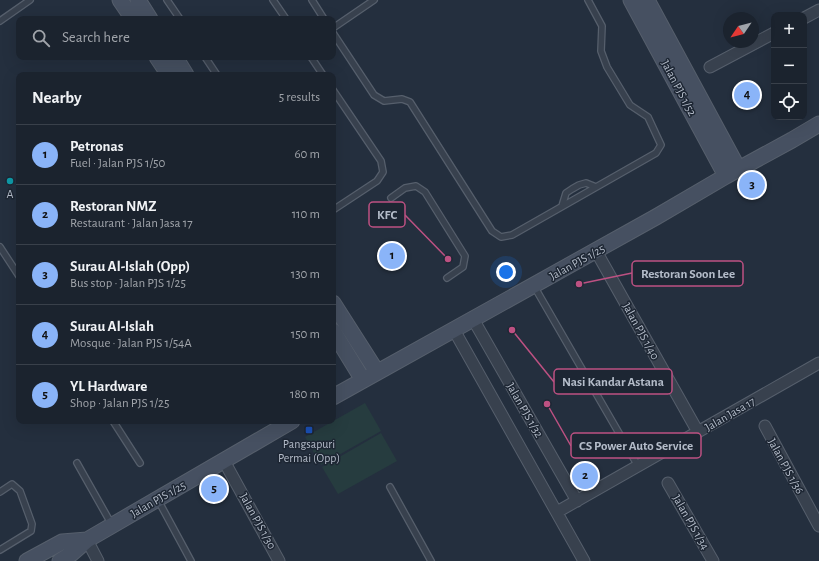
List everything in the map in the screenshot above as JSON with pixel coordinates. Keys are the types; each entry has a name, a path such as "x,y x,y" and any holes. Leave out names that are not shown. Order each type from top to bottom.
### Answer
{"main road":[{"path":"120,0 131,16"},
{"path":"138,0 148,16"},
{"name":"Jalan PJS 1/52","path":"631,0 733,173"},
{"name":"Jalan PJS 1/52","path":"647,0 733,173"},
{"path":"159,60 167,72"},
{"path":"177,60 184,72"},
{"name":"Jalan PJS 1/25","path":"336,395 656,218 819,124"},
{"path":"336,308 377,372"},
{"path":"336,336 363,380"},
{"name":"Jalan PJS 1/25","path":"60,561 71,554 86,540 158,500 287,424"},
{"name":"Jalan PJS 1/25","path":"27,561 62,542 86,540"}],"street":[{"path":"807,16 819,10"},
{"path":"710,67 771,36"},
{"name":"Jalan PJS 1/40","path":"596,251 698,432"},
{"name":"Jalan PJS 1/32","path":"473,319 577,501"},
{"name":"Jalan PJS 1/32","path":"454,330 584,561"},
{"name":"Jalan Jasa 17","path":"557,512 819,363"},
{"name":"Jalan PJS 1/36","path":"765,426 819,526"},
{"name":"Jalan PJS 1/30","path":"224,460 279,561"},
{"name":"Jalan PJS 1/34","path":"668,483 713,561"},
{"path":"86,540 98,561"}],"lane":[{"path":"0,20 30,0"},
{"path":"167,0 178,16"},
{"path":"273,0 284,16"},
{"path":"312,0 322,16"},
{"path":"336,26 374,0"},
{"path":"336,38 374,95 384,101 402,99 410,102 492,231 501,237 512,235 656,153 661,145 648,117 630,105 607,67 601,51 602,26 588,0"},
{"path":"207,60 215,72"},
{"path":"313,60 321,72"},
{"path":"336,94 381,161 383,172 377,181 336,208"},
{"path":"562,206 566,193 579,185 586,184 596,187"},
{"path":"391,198 405,188 416,186 425,192 465,256 463,267 447,278"},
{"path":"0,246 16,271"},
{"path":"534,285 638,466"},
{"path":"115,424 140,463"},
{"path":"77,463 112,526"},
{"path":"0,492 12,484 20,492 32,524 31,531 0,550"},
{"path":"390,487 431,561"},
{"path":"158,500 191,561"}],"green space":[{"path":"365,403 381,431 321,465 305,437 328,424 336,424 336,419"},
{"path":"381,433 397,461 338,494 322,467"}],"place":[{"name":"Surau Al-Islah","path":"747,95"},
{"name":"A","path":"10,181"},
{"name":"Surau Al-Islah (Opp)","path":"752,185"},
{"name":"Petronas","path":"392,256"},
{"name":"KFC","path":"448,259"},
{"name":"Restoran Soon Lee","path":"579,284"},
{"name":"Nasi Kandar Astana","path":"512,330"},
{"name":"CS Power Auto Service","path":"547,404"},
{"name":"Pangsapuri Permai (Opp)","path":"309,430"},
{"name":"Restoran NMZ","path":"585,476"},
{"name":"YL Hardware","path":"214,489"}]}
